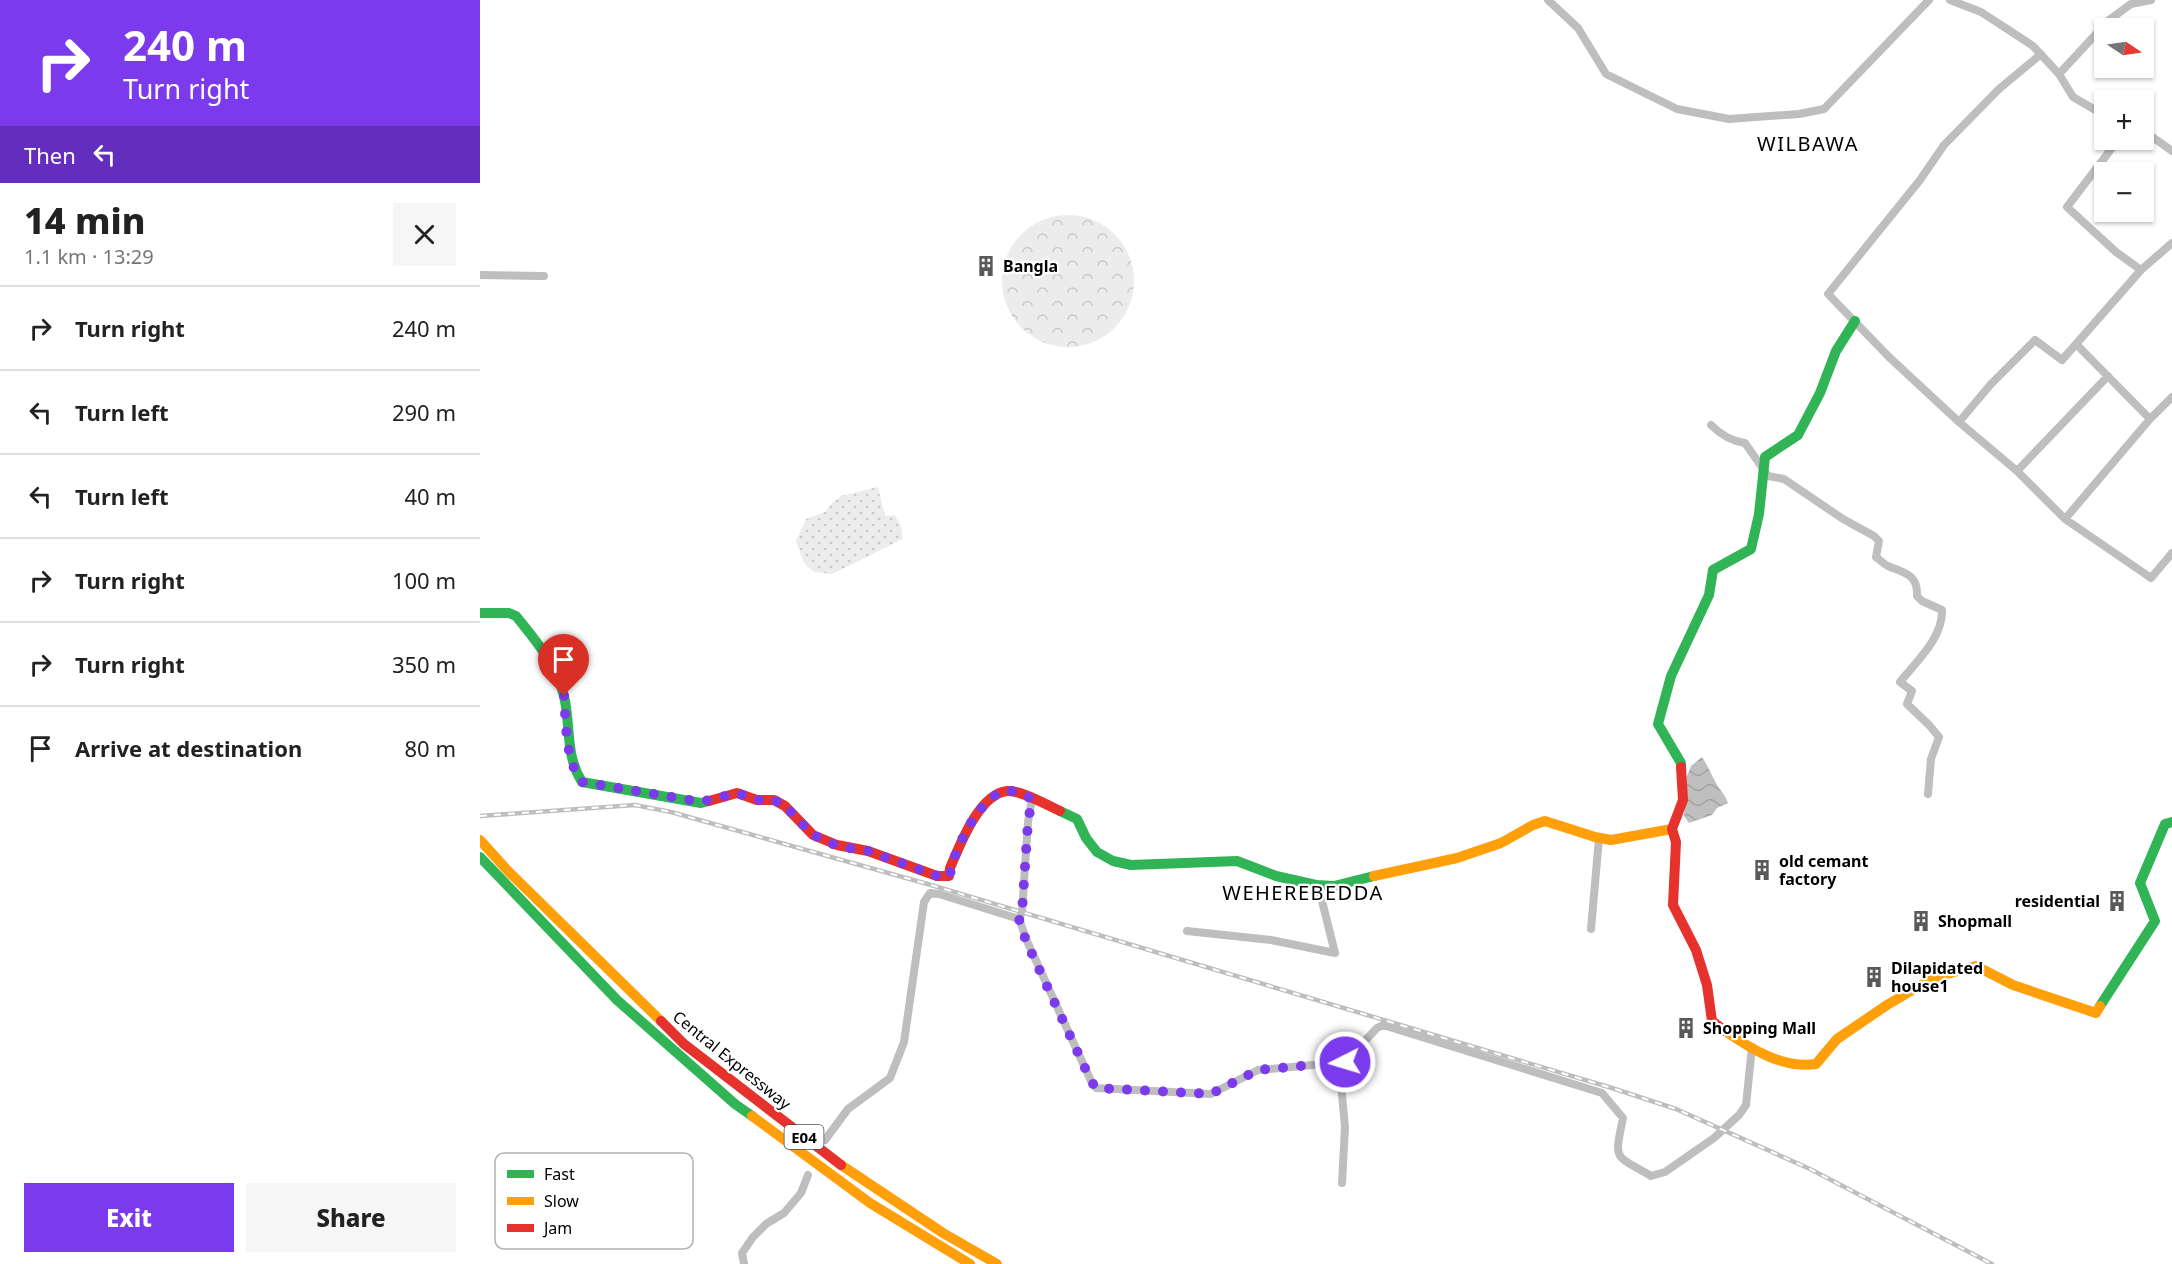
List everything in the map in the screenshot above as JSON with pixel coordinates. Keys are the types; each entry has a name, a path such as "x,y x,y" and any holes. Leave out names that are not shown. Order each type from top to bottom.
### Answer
{"main road":[{"path":"1855,321 1836,351 1821,393 1798,435 1765,457 1759,514 1750,549 1713,570 1709,595 1671,676 1658,724 1681,763 1683,800 1672,828 1676,842 1673,904 1696,950 1707,985 1712,1021 1732,1036 1769,1056 1797,1065 1816,1064 1837,1039 1887,1005 1933,978 1976,966 2013,985 2096,1013 2155,921 2140,883 2165,824 2172,822"},
{"path":"480,613 509,613 516,616 552,663 564,696 567,740 578,777 582,782 701,802 737,793 757,800 774,800 785,806 813,835 821,839 837,846 868,851 937,876 950,876 950,868 970,822 995,794 1009,791 1077,819 1086,838 1097,852 1113,861 1131,865 1237,861 1276,876 1334,886 1427,862 1456,858 1501,843 1545,821 1611,840 1672,828"},
{"name":"Central Expressway","path":"480,840 507,870 684,1044 835,1161 943,1233 997,1264"},
{"name":"Central Expressway","path":"480,857 617,1000 735,1104 870,1203 970,1264"}],"street":[{"path":"1548,0 1578,28 1606,74 1677,109 1729,119 1799,114 1824,109 1929,0"},
{"path":"1950,0 1981,12 2033,46 2058,74 2073,97 2094,109"},
{"path":"2058,74 2109,20 2131,4 2151,0"},
{"path":"2041,54 1999,89 1944,145 1920,180 1828,294 1889,357 1959,423 2017,471 2065,519 2151,578 2172,554"},
{"path":"2154,138 2172,151"},
{"path":"2110,150 2067,207 2116,252 2140,270"},
{"path":"1959,423 1991,384 2035,340 2062,360 2140,270 2172,243"},
{"path":"480,275 544,276"},
{"path":"2076,344 2150,419"},
{"path":"2017,471 2108,376"},
{"path":"2065,519 2150,419 2172,397"},
{"path":"1032,799 1028,822 1022,912 1019,919 1026,941 1096,1088 1211,1094 1258,1070 1345,1062"},
{"path":"1591,929 1599,838"},
{"path":"1187,931 1271,940 1335,953 1318,885"},
{"path":"825,1140 848,1109 890,1078 904,1042 924,902 930,893 1019,919"},
{"path":"1342,1182 1345,1127 1340,1073 1345,1062 1377,1028 1383,1025 1602,1093 1623,1118 1616,1149 1619,1157 1651,1176 1665,1172 1714,1138 1739,1115 1746,1105 1752,1047"},
{"path":"744,1264 742,1253 753,1237 766,1224 784,1212 801,1193 808,1175"}],"green space":[{"path":"1068,215 1093,220 1115,234 1129,256 1134,281 1129,306 1115,328 1093,342 1068,347 1043,342 1021,328 1007,306 1002,281 1007,256 1021,234 1043,220"},
{"path":"878,487 885,516 895,515 901,526 903,539 832,574 814,572 804,563 796,541 806,519 825,512 841,496"}],"water":[{"path":"1702,757 1728,803 1717,808 1712,815 1689,823 1684,816 1687,776 1691,766"}],"waterway":[{"path":"1711,425 1726,437 1745,443 1768,476 1784,479 1843,519 1874,536 1879,541 1876,557 1886,565 1909,575 1915,583 1917,596 1922,601 1942,610 1941,620 1933,640 1900,682 1912,691 1907,704 1939,737 1931,759 1928,794"}],"railway":[{"path":"480,816 635,805 671,812 931,885 1676,1109 1810,1169 1992,1264"}],"traffic: fast":[{"path":"1681,767 1681,763 1658,724 1671,676 1709,595 1713,570 1751,549 1759,514 1765,457 1798,435 1820,393 1836,351 1855,321"},
{"path":"480,613 509,613 516,616 551,663 564,696 573,761 582,782 701,803 709,801"},
{"path":"1060,811 1077,819 1086,838 1097,852 1113,861 1131,865 1237,861 1276,876 1316,885 1334,886 1374,876"},
{"path":"2100,1006 2155,921 2140,883 2165,824 2172,822"},
{"path":"480,857 617,1000 735,1104 752,1116"}],"traffic: slow":[{"path":"1374,876 1457,858 1501,843 1545,821 1611,840 1672,829"},
{"path":"480,840 507,870 661,1021"},
{"path":"1725,1031 1757,1051 1780,1061 1804,1065 1816,1064 1837,1039 1887,1005 1933,978 1976,966 2013,985 2096,1013 2100,1006"},
{"path":"752,1116 870,1203 970,1264"},
{"path":"841,1165 943,1233 997,1264"}],"traffic: jam":[{"path":"1681,767 1683,800 1672,829 1676,842 1673,905 1696,950 1707,985 1712,1021 1725,1031"},
{"path":"709,801 737,793 757,800 774,800 785,806 813,835 837,845 868,851 937,876 949,876 950,868 972,822 979,811 997,794 1013,791 1060,811"},
{"path":"661,1021 684,1044 841,1165"}],"place":[{"name":"Bangla","path":"986,266"},
{"name":"old cemant factory","path":"1762,870"},
{"name":"residential","path":"2117,901"},
{"name":"Shopmall","path":"1921,921"},
{"name":"Dilapidated house1","path":"1874,977"},
{"name":"Shopping Mall","path":"1686,1028"}],"district":[{"name":"WILBAWA","path":"1808,143"},
{"name":"WEHEREBEDDA","path":"1303,892"}],"route":[{"path":"564,696 567,740 578,777 582,782 701,802 737,793 757,800 774,800 785,806 813,835 837,846 868,851 937,876 950,876 950,868 970,822 995,794 1009,791 1032,799 1028,822 1022,912 1019,919 1026,941 1096,1088 1211,1094 1258,1070 1345,1062"}]}
